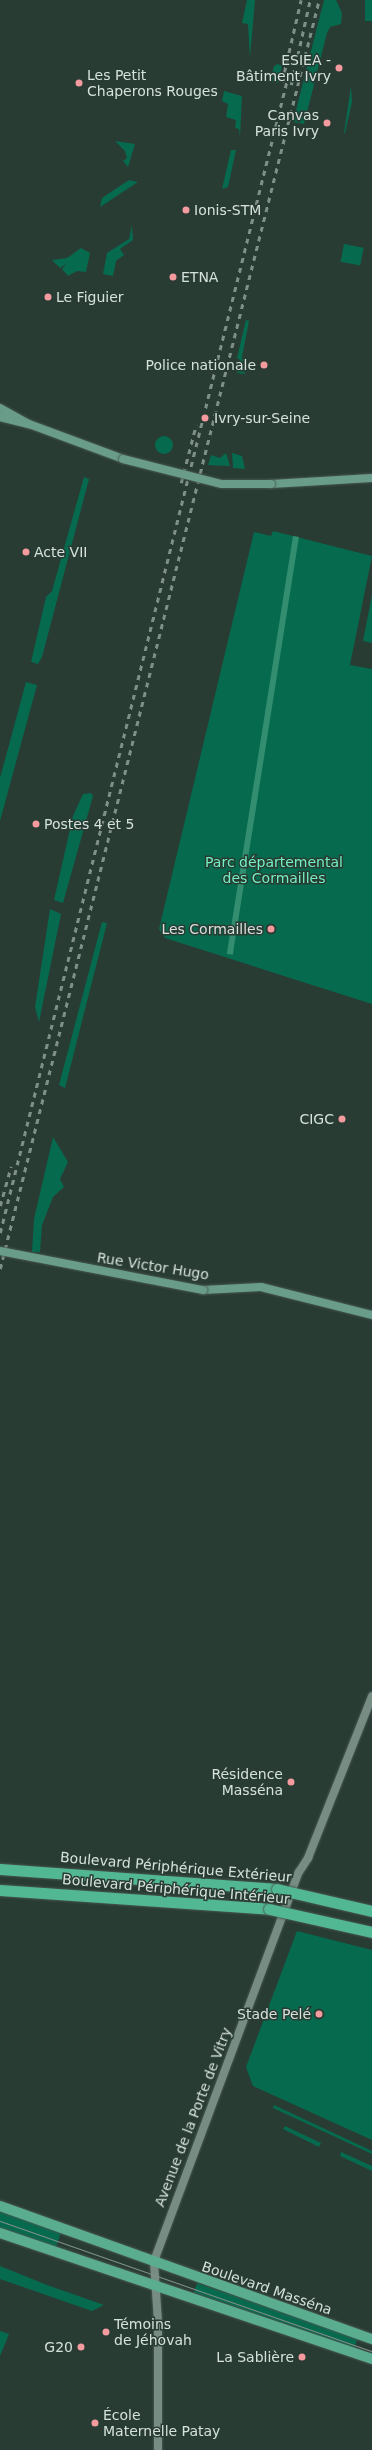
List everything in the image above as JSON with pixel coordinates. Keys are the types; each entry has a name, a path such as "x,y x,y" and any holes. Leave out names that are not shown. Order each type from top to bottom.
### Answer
{"highway":[{"name":"Boulevard Périphérique Extérieur","path":"0,1869 277,1888 372,1911"},
{"name":"Boulevard Périphérique Intérieur","path":"0,1890 269,1909 372,1932"}],"main road":[{"path":"0,408 29,424"},
{"path":"0,417 29,424 123,459 222,484 271,484 372,478"},
{"name":"Rue Victor Hugo","path":"0,1251 202,1290 257,1286 372,1315"},
{"name":"Boulevard Masséna","path":"0,2206 372,2339"},
{"path":"0,2233 372,2359"}],"street":[{"name":"Avenue de la Porte de Vitry","path":"154,2261 299,1872 310,1854 372,1696"},
{"path":"154,2261 157,2285 158,2450"}],"green space":[{"path":"247,0 255,0 250,58 248,24 242,23"},
{"path":"324,0 336,0 342,13 341,24 330,27 327,33 304,124 293,122"},
{"path":"365,0 372,0 372,21 365,21"},
{"path":"278,64 282,66 278,83 270,81 274,66"},
{"path":"351,86 352,102 344,133"},
{"path":"224,91 242,96 240,137 239,129 235,128 236,120 226,117 228,104 222,101"},
{"path":"115,141 135,144 128,167 123,161 127,158 125,151"},
{"path":"231,150 236,150 228,187 222,189"},
{"path":"129,180 138,182 100,207 102,198"},
{"path":"132,225 133,240 120,249 124,255 116,261 113,276 103,274 107,253 129,239"},
{"path":"344,244 364,248 360,265 341,262"},
{"path":"81,248 90,253 86,272 77,271 68,276 62,269 66,264 60,268 52,260 67,258"},
{"path":"246,320 249,321 242,357 245,374 237,373 240,360 237,358"},
{"path":"164,436 170,439 173,445 170,451 164,454 158,451 155,445 158,439"},
{"path":"226,453 230,466 208,465 211,455 220,458"},
{"path":"232,453 242,456 245,469 233,468"},
{"path":"84,477 89,479 42,657 38,664 31,662 46,597 52,591"},
{"name":"Parc départemental des Cormailles","path":"273,531 372,556 350,665 372,669 372,1004 165,938 159,929 254,532 271,536"},
{"path":"372,595 372,643 363,641"},
{"path":"26,682 37,685 0,821 0,778"},
{"path":"91,793 93,796 63,903 54,900 73,816 83,794"},
{"path":"50,909 61,914 39,1022 35,1007"},
{"path":"102,922 107,923 65,1088 59,1085"},
{"path":"53,1137 68,1162 60,1179 64,1187 53,1197 42,1225 40,1252 32,1252 34,1219"},
{"name":"Stade Pelé","path":"297,1931 372,1950 372,2140 253,2086 246,2067"},
{"path":"274,2105 372,2151 372,2154 273,2108"},
{"path":"285,2126 321,2143 319,2147 283,2129"},
{"path":"341,2152 372,2166 372,2171 340,2156"},
{"path":"0,2210 61,2231 55,2249 0,2230"},
{"path":"0,2266 47,2285 104,2305 92,2311 0,2279"},
{"path":"197,2283 358,2338 354,2348 194,2292"},
{"path":"0,2331 9,2334 0,2356"}],"shaded area":[{"path":"293,536 299,537 233,955 227,954"}],"tram line":[{"path":"0,2221 372,2351"}],"railway":[{"path":"282,82 301,0"},
{"path":"291,85 310,0"},
{"path":"0,1269 319,0"},
{"path":"0,1233 288,76"},
{"path":"181,483 196,425"},
{"path":"0,1206 11,1166"}],"place":[{"name":"ESIEA - Bâtiment Ivry","path":"339,68"},
{"name":"Les Petit Chaperons Rouges","path":"79,83"},
{"name":"Canvas Paris Ivry","path":"327,123"},
{"name":"Ionis-STM","path":"186,210"},
{"name":"ETNA","path":"173,277"},
{"name":"Le Figuier","path":"48,297"},
{"name":"Police nationale","path":"264,365"},
{"name":"Ivry-sur-Seine","path":"205,418"},
{"name":"Acte VII","path":"26,552"},
{"name":"Postes 4 et 5","path":"36,824"},
{"name":"Les Cormailles","path":"271,929"},
{"name":"CIGC","path":"342,1119"},
{"name":"Résidence Masséna","path":"291,1782"},
{"name":"Stade Pelé","path":"319,2014"},
{"name":"Témoins de Jéhovah","path":"106,2332"},
{"name":"G20","path":"81,2347"},
{"name":"La Sablière","path":"302,2357"},
{"name":"École Maternelle Patay","path":"95,2423"}]}
